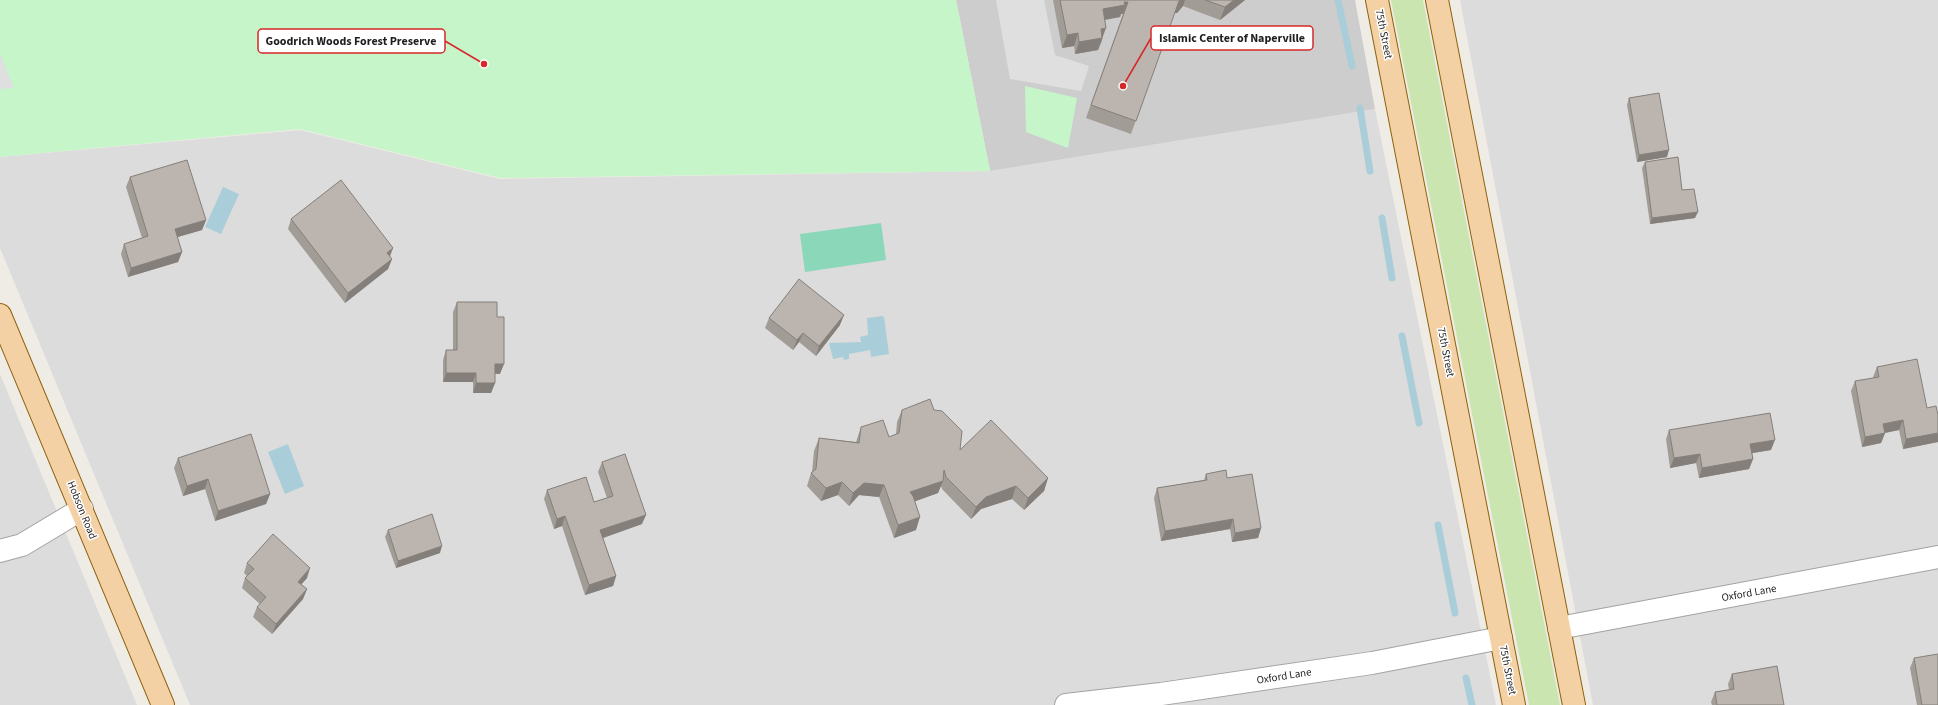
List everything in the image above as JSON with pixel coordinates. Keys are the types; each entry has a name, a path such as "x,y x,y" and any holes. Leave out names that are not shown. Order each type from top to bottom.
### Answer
{"main road":[{"name":"75th Street","path":"1377,0 1514,705"},
{"path":"1437,0 1574,705"},
{"name":"Hobson Road","path":"0,315 163,705"}],"street":[{"path":"0,551 22,545 82,509"},
{"name":"Oxford Lane","path":"1559,628 1938,557"},
{"name":"Oxford Lane","path":"1066,705 1161,694 1372,663 1501,638"}],"shaded area":[{"path":"956,0 1355,0 1375,109 990,171"},
{"path":"996,0 1044,0 1055,55 1089,66 1081,91 1010,79"},
{"path":"1460,0 1938,0 1938,705 1593,705"},
{"path":"0,53 14,88 0,89"},
{"path":"1375,109 1496,705 190,705 0,248 0,157 300,130 500,179 990,171"},
{"path":"0,374 137,705 0,705"}],"green space":[{"path":"0,0 956,0 990,171 500,178 300,129 0,157"},
{"path":"1391,0 1423,0 1560,705 1529,705"},
{"path":"1025,86 1077,98 1068,148 1026,132"},
{"path":"881,223 886,260 805,272 800,234"}],"water":[{"path":"223,187 239,194 221,234 205,227"},
{"path":"884,317 889,354 871,357 870,350 849,354 849,359 844,360 843,357 833,359 829,343 861,342 860,337 868,335 867,318"},
{"path":"288,444 304,486 285,494 268,452"}],"building":[{"path":"1060,0 1182,0 1179,1 1136,121 1091,105 1128,2 1124,2 1125,5 1103,9 1106,28 1101,29 1102,38 1079,42 1078,33 1067,35"},
{"path":"1205,0 1234,0 1225,7"},
{"path":"1659,93 1669,150 1639,155 1629,98"},
{"path":"1678,157 1682,190 1694,189 1698,212 1652,218 1645,162"},
{"path":"187,160 206,220 175,229 182,252 131,268 124,244 148,236 130,177"},
{"path":"341,180 393,248 387,253 392,259 348,293 291,219"},
{"path":"799,279 844,315 819,346 803,333 797,340 769,318"},
{"path":"457,302 497,302 497,317 504,317 504,364 495,364 495,383 476,383 476,373 446,373 446,350 457,350"},
{"path":"1917,359 1927,408 1936,406 1938,415 1938,433 1906,439 1903,420 1883,424 1885,433 1865,437 1855,381 1879,377 1877,367"},
{"path":"930,399 934,410 942,411 962,431 960,450 991,420 1048,478 1028,498 1016,486 986,497 976,507 946,477 944,470 943,481 910,492 913,496 920,517 898,525 884,485 864,483 853,493 842,482 826,488 811,473 816,469 819,438 859,443 861,427 883,420 889,437 899,433 902,410"},
{"path":"1770,413 1775,440 1750,444 1753,459 1702,468 1700,454 1674,458 1669,430"},
{"path":"251,434 270,494 218,511 208,479 187,486 178,458"},
{"path":"625,454 646,515 600,530 616,576 589,585 565,516 557,519 547,490 586,477 594,502 613,496 602,462"},
{"path":"1226,470 1227,478 1252,474 1261,528 1235,533 1233,519 1165,531 1157,488 1207,480 1206,474"},
{"path":"432,514 442,546 398,561 388,530"},
{"path":"273,534 310,568 298,582 307,589 276,624 257,607 266,597 245,578 254,569 247,563"},
{"path":"1938,654 1938,705 1922,705 1914,658"},
{"path":"1777,666 1784,705 1717,705 1715,692 1734,689 1732,674"}],"waterway":[{"path":"1338,0 1352,66"},
{"path":"1360,108 1370,171"},
{"path":"1382,218 1392,278"},
{"path":"1402,336 1419,423"},
{"path":"1438,525 1455,613"},
{"path":"1466,678 1472,705"}],"place":[{"name":"Goodrich Woods Forest Preserve","path":"484,64"},
{"name":"Islamic Center of Naperville","path":"1123,86"}]}
